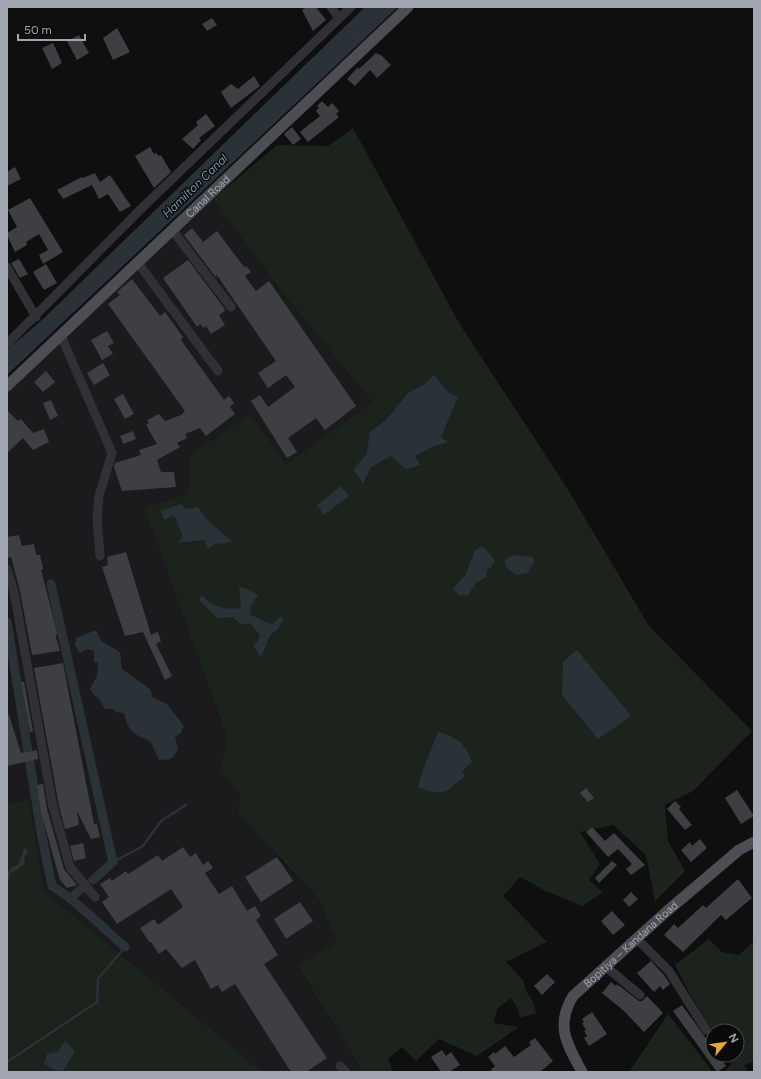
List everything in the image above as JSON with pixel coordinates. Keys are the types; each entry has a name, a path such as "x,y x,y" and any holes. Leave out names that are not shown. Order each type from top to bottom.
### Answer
{"main road":[{"name":"Canal Road","path":"7,386 173,231 408,7"},
{"name":"Bopitiya – Kandana Road","path":"582,1072 568,1046 564,1033 563,1022 566,1008 582,987 636,938 739,850 754,842"}],"street":[{"path":"331,7 341,21"},
{"path":"7,344 36,317 143,207 341,21 351,7"},
{"path":"173,231 231,307"},
{"path":"138,263 218,371"},
{"path":"7,267 36,317"},
{"path":"61,336 112,453 99,496 97,518 100,556"},
{"path":"7,569 14,592 53,807 70,867 95,897"},
{"path":"636,938 669,971 705,1028"},
{"path":"605,966 640,995"}],"path":[{"path":"341,21 362,47"}],"shaded area":[{"path":"353,128 459,323 567,488 649,626 752,731 693,791 665,805 668,841 685,871 655,901 646,855 613,825 580,832 600,864 589,880 603,892 582,906 546,891 520,877 503,896 547,942 506,962 524,981 526,990 535,1007 536,1013 520,1018 517,1007 511,998 498,1008 493,1023 519,1027 477,1056 439,1039 416,1061 402,1047 388,1059 393,1072 363,1072 297,965 336,943 319,900 239,814 240,794 219,772 227,738 144,508 187,494 191,454 250,414 286,464 372,402 285,296 213,199 277,145 328,146"},
{"path":"213,199 285,296 372,402 286,464 250,414 191,454 187,494 144,508 227,739 219,772 240,794 277,857 319,900 336,943 297,966 363,1072 263,1072 44,891 29,800 7,805 7,388"},
{"path":"29,799 44,891 263,1072 7,1072 7,805"},
{"path":"709,939 722,952 739,955 754,941 754,1061 744,1065 748,1072 723,1072 731,1065 730,1063 745,1063 745,1023 707,1023 675,965"},
{"path":"668,1014 713,1072 629,1072"}],"water":[{"name":"Hamilton Canal","path":"365,7 398,7 7,375 7,350 43,319"},
{"path":"434,375 448,392 458,397 441,437 448,442 429,448 415,456 420,465 406,469 391,456 371,467 363,483 353,470 367,453 370,432 386,420 408,393 425,384"},
{"path":"341,486 349,496 324,515 317,505"},
{"path":"181,504 185,509 198,507 209,522 233,542 215,544 208,549 204,540 177,543 183,537 174,515 164,520 161,511"},
{"path":"483,546 495,561 487,571 487,577 476,583 468,595 459,595 453,589 466,574 475,550"},
{"path":"514,555 533,557 534,563 528,573 516,575 507,568 504,560"},
{"path":"243,587 258,595 250,607 251,615 272,625 280,617 284,619 278,629 270,635 261,657 253,645 258,641 260,635 251,624 241,624 233,617 217,618 199,600 202,595 210,603 220,607 230,609 241,608 239,588"},
{"path":"96,630 101,641 120,652 122,669 151,690 152,697 167,704 184,726 181,733 175,737 178,750 171,759 159,760 151,742 133,733 127,724 124,713 115,712 114,709 105,709 100,700 90,689 97,676 98,663 94,662 94,651 87,649 80,653 75,645 76,638"},
{"path":"577,650 631,716 598,739 562,695 563,662"},
{"path":"438,732 450,736 460,742 472,762 462,771 465,776 444,792 439,793 418,787"},
{"path":"26,845 28,853 24,857 25,864 10,874 7,887 7,874 9,870 18,864"},
{"path":"66,1041 75,1052 63,1070 57,1071 44,1064 47,1054 57,1052"}],"building":[{"path":"306,7 316,7 326,20 313,31 302,10"},
{"path":"212,18 217,25 207,31 202,24"},
{"path":"117,28 130,52 113,60 103,38"},
{"path":"79,35 89,53 77,60 67,41"},
{"path":"53,43 62,63 52,69 42,48"},
{"path":"376,53 379,55 380,54 391,65 377,78 370,70 355,86 347,79 358,67 359,69"},
{"path":"254,76 260,86 231,108 221,92 231,84 238,89"},
{"path":"322,101 328,107 332,103 339,111 336,114 339,117 308,142 300,132 320,116 316,111 319,108 317,106"},
{"path":"206,114 215,126 199,138 201,140 193,149 182,139 198,125 196,122"},
{"path":"292,127 301,139 293,145 284,134"},
{"path":"150,147 154,154 156,153 159,156 161,155 171,172 154,188 135,156"},
{"path":"15,167 21,179 7,186 7,172"},
{"path":"95,173 100,182 110,175 131,206 120,212 108,194 99,199 92,185 63,199 57,190 82,177 83,178"},
{"path":"30,198 63,252 43,264 39,255 48,250 39,234 26,242 27,245 15,252 7,235 7,233 17,227 8,210"},
{"path":"192,228 203,242 217,231 244,267 246,266 251,272 245,276 256,291 269,281 356,406 325,430 316,418 288,438 297,452 287,458 251,401 260,395 268,407 295,387 286,375 268,388 258,373 276,361 216,274 217,279 184,235"},
{"path":"19,259 28,274 20,278 11,263"},
{"path":"188,260 225,311 219,315 225,325 211,334 206,326 203,328 200,324 197,327 163,278"},
{"path":"46,264 57,283 44,290 33,272"},
{"path":"132,279 160,316 165,312 183,337 181,340 224,400 229,396 234,403 230,407 235,414 206,436 200,428 185,434 187,438 177,443 180,447 157,460 161,472 174,472 176,487 122,491 114,467 115,463 141,455 139,450 157,444 146,425 149,423 147,420 159,414 165,421 181,415 185,411 108,304 120,295 117,292"},
{"path":"107,331 114,343 108,346 113,354 102,360 91,340"},
{"path":"103,363 110,375 94,385 87,373"},
{"path":"46,371 55,382 43,392 34,382"},
{"path":"123,394 134,414 125,419 114,399"},
{"path":"51,400 58,416 50,420 43,403"},
{"path":"7,410 18,421 21,419 33,433 44,429 49,442 33,450 23,438 7,453"},
{"path":"133,431 136,439 123,444 120,436"},
{"path":"19,535 22,546 34,544 36,555 40,555 43,569 41,570 57,632 56,638 60,651 32,655 20,591 11,557 7,558 7,537"},
{"path":"126,552 151,635 158,632 161,641 156,644 172,676 165,680 143,632 125,636 102,567 108,565 107,557"},
{"path":"63,663 94,824 97,824 100,837 91,839 77,811 79,825 65,829 59,806 34,668"},
{"path":"22,670 33,732 30,732 21,682 24,682"},
{"path":"7,715 9,715 21,753 37,750 38,759 7,766"},
{"path":"43,784 47,809 64,869 77,885 67,888 60,880 41,812 37,785"},
{"path":"586,788 594,798 588,802 580,793"},
{"path":"737,790 754,816 741,824 725,798"},
{"path":"675,801 681,807 679,809 692,825 685,830 667,809"},
{"path":"592,827 605,841 614,833 645,865 631,875 626,869 632,864 618,849 608,857 586,832"},
{"path":"700,839 707,848 691,862 681,850 690,842 692,846"},
{"path":"83,843 86,858 74,861 70,846"},
{"path":"183,847 190,857 196,853 203,865 208,861 213,868 205,873 219,894 232,886 247,911 255,906 261,916 256,920 278,955 264,964 327,1058 306,1072 291,1072 235,984 222,992 218,985 211,989 195,960 182,968 166,949 159,954 151,942 150,943 140,928 154,919 158,925 183,907 171,889 117,924 102,902 109,897 100,884 110,878 112,881 126,871 128,874 158,855 162,861"},
{"path":"277,857 293,881 261,902 245,877"},
{"path":"612,861 617,865 599,883 595,878"},
{"path":"738,879 752,898 726,920 721,915 683,952 664,935 674,924 678,928 703,905 706,908"},
{"path":"631,892 638,899 629,907 623,900"},
{"path":"300,902 313,921 286,939 274,919"},
{"path":"612,911 625,925 613,935 601,921"},
{"path":"651,961 670,984 663,990 660,986 654,992 637,973"},
{"path":"547,974 555,982 542,995 534,986"},
{"path":"611,982 616,986 617,984 639,1001 642,1001 647,996 663,1013 644,1032 624,1011 602,993"},
{"path":"682,1005 705,1037 705,1055 673,1011"},
{"path":"592,1012 607,1034 589,1046 584,1038 587,1036 584,1031 586,1030 582,1023 584,1022 582,1019"},
{"path":"535,1038 553,1061 540,1072 489,1072 495,1066 488,1057 494,1052 495,1054 505,1046 514,1057 531,1045 529,1042"},
{"path":"442,1050 446,1056 451,1052 460,1065 449,1072 441,1072 431,1057"},
{"path":"711,1063 724,1063 726,1066 717,1072"}],"waterway":[{"path":"51,584 113,862 93,880"},
{"path":"7,622 41,832 52,886 81,907 125,947"},
{"path":"113,862 143,846 161,821 186,805"},
{"path":"71,898 81,889"},
{"path":"7,1062 97,1002 98,979 125,947"}]}
